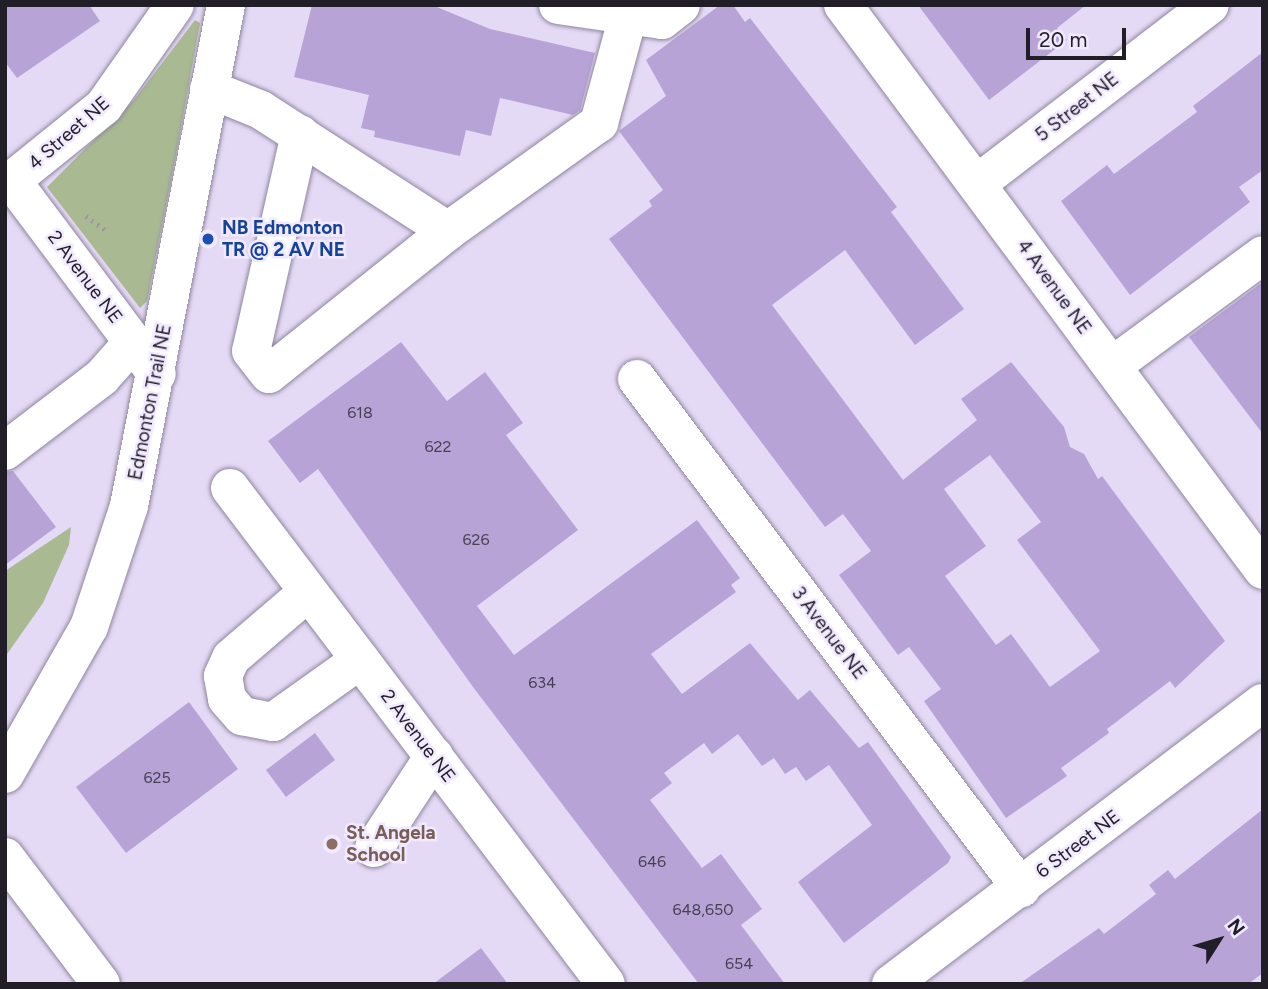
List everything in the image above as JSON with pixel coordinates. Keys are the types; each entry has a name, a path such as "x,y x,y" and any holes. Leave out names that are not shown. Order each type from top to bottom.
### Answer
{"street":[{"name":"4 Street NE","path":"9,183 104,106 175,5"},
{"name":"Edmonton Trail NE","path":"5,774 89,627 129,506 157,374 226,5"},
{"path":"558,5 629,12 662,20 681,5"},
{"name":"4 Avenue NE","path":"843,5 978,183 1263,570"},
{"name":"5 Street NE","path":"978,183 1210,5"},
{"path":"300,134 251,351 269,374 448,232 599,123 629,12"},
{"path":"209,89 261,110 448,232"},
{"name":"2 Avenue NE","path":"9,183 157,374"},
{"path":"1112,366 1263,255"},
{"path":"5,451 102,377 133,342"},
{"name":"3 Avenue NE","path":"637,379 1021,888"},
{"name":"2 Avenue NE","path":"230,488 606,984"},
{"path":"308,592 231,658 223,676 227,699 242,716 259,723 273,722 360,660"},
{"name":"6 Street NE","path":"897,982 1263,703"},
{"path":"374,848 434,756"},
{"path":"5,857 102,984"}],"green space":[{"path":"195,20 200,23 175,160 147,301 140,308 47,187 134,100"},
{"path":"71,527 69,545 43,603 5,657 5,571"}],"building":[{"path":"5,5 89,5 100,21 17,78 5,62"},
{"path":"312,5 432,5 490,29 595,53 580,110 573,115 500,98 491,136 466,130 460,156 374,137 375,131 361,128 369,95 294,77"},
{"path":"720,5 733,5 745,22 750,18 897,207 891,212 964,309 915,345 845,250 772,305 903,480 977,420 961,399 1011,362 1064,427 1070,447 1084,454 1098,479 1102,476 1225,641 1175,688 1170,681 1107,729 1109,733 1061,768 1067,776 1006,818 924,701 941,689 909,647 898,655 839,575 871,551 843,514 825,527 609,239 652,206 649,201 663,190 619,131 666,96 646,60","holes":["990,455 1041,522 1017,540 1100,651 1050,687 1011,634 996,645 945,576 986,546 944,489"]},
{"path":"918,5 1086,5 1057,28 1067,40 989,100"},
{"path":"1263,52 1263,170 1239,187 1250,202 1130,295 1061,201 1107,165 1114,174 1197,112 1193,106"},
{"path":"1263,282 1263,434 1189,337"},
{"path":"401,342 447,401 485,372 523,423 506,435 578,530 477,606 514,655 697,520 740,578 731,585 736,592 651,654 682,694 750,643 798,700 810,690 859,748 868,742 951,857 948,863 844,943 798,882 872,825 829,765 806,781 796,767 785,774 774,758 762,766 738,734 712,754 704,743 664,773 672,783 650,800 702,868 721,854 762,909 741,925 785,984 699,984 473,687 318,469 300,483 268,441"},
{"path":"13,471 56,527 5,565 5,472"},
{"path":"189,702 238,769 126,853 76,787"},
{"path":"315,733 335,760 286,797 266,770"},
{"path":"1263,809 1263,973 1248,984 1019,984 1099,928 1104,934 1156,894 1149,885 1168,870 1175,879"},
{"path":"481,948 508,984 433,984"}],"place":[{"name":"NB Edmonton TR @ 2 AV NE","path":"208,239"},
{"name":"St. Angela School","path":"332,844"}]}
